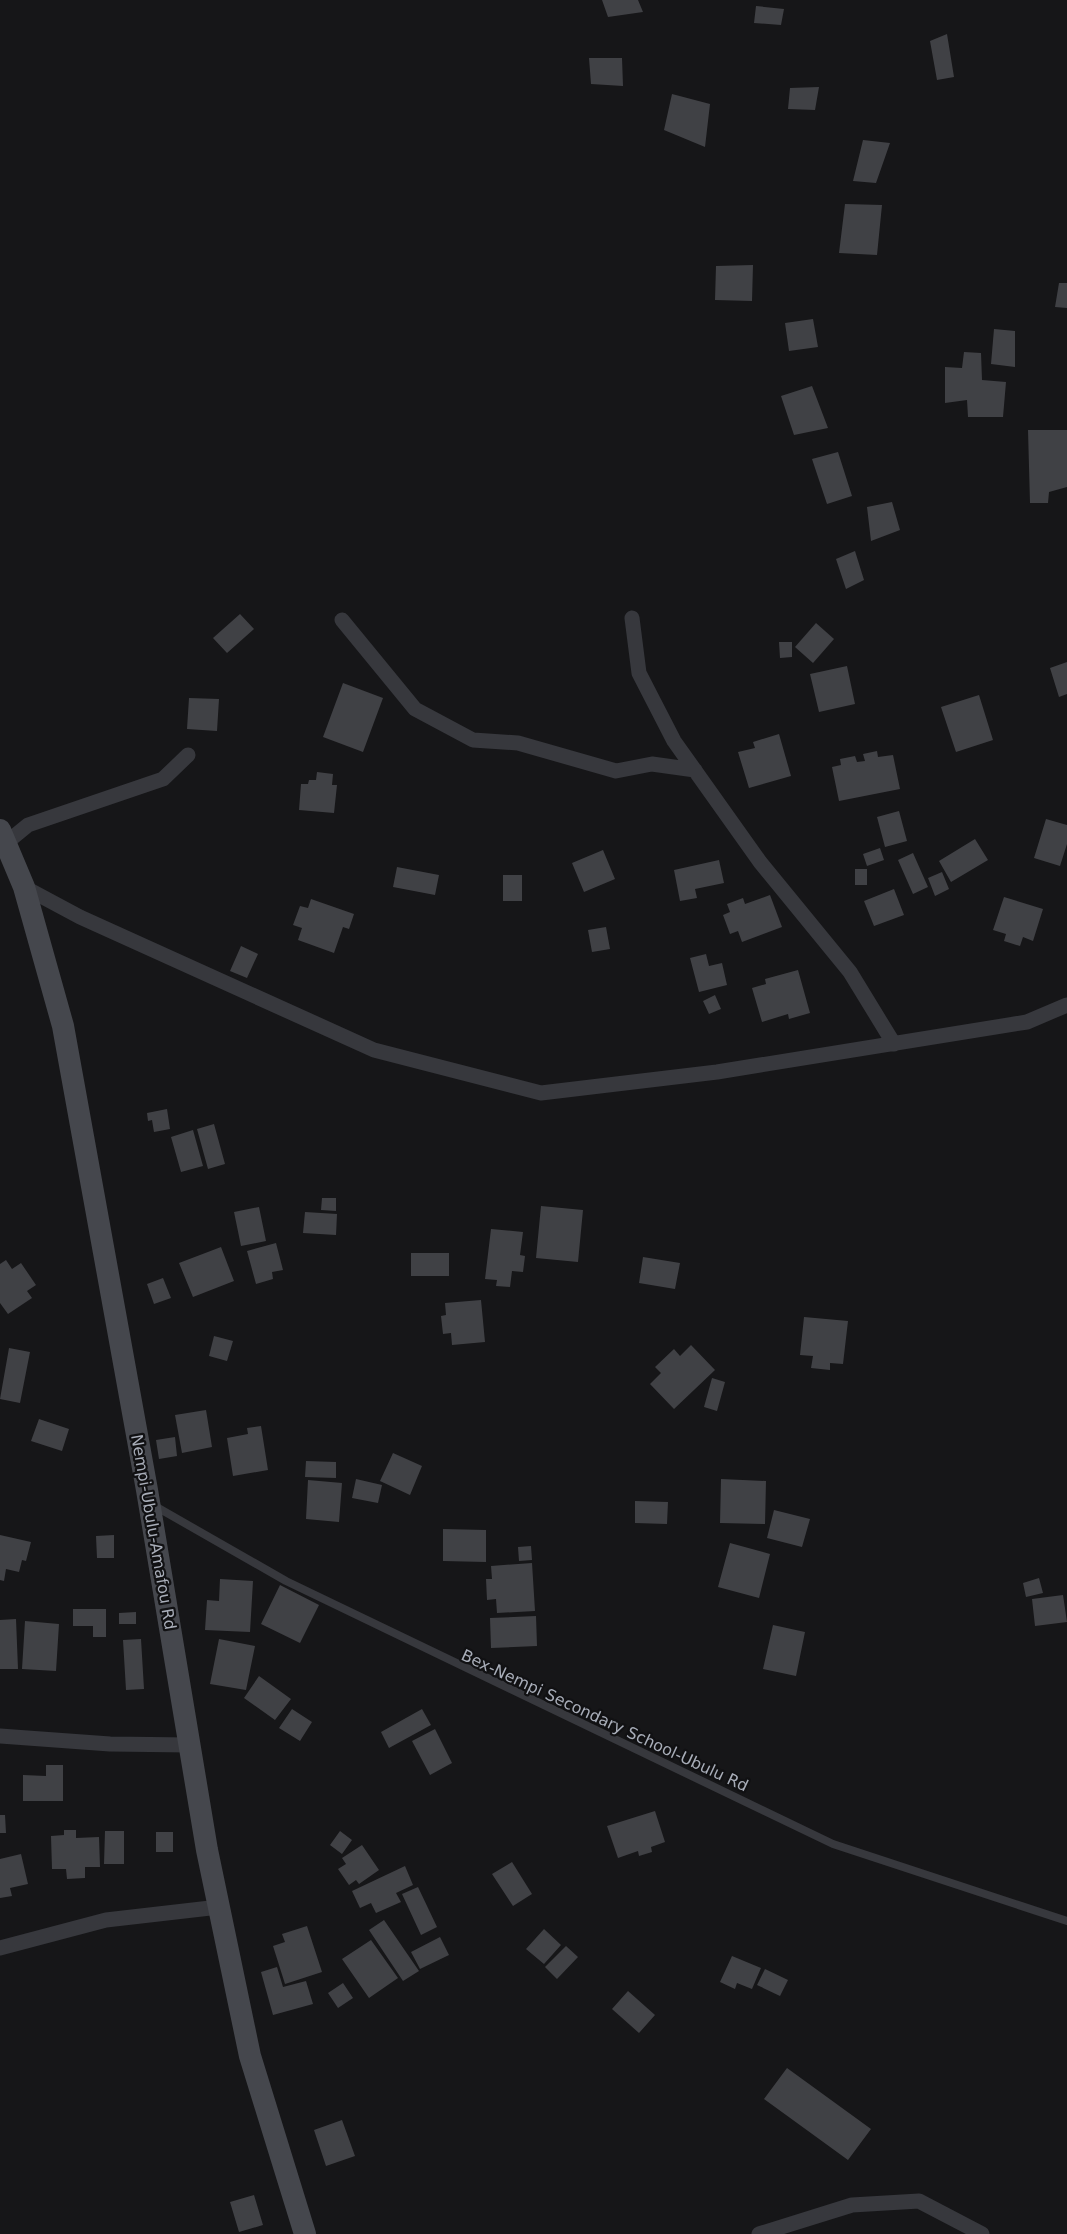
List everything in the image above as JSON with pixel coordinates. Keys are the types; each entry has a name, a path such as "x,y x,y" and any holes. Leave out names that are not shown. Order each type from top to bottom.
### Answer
{"street":[{"path":"632,618 639,673 674,741 760,862 850,972 894,1044"},
{"path":"342,620 415,709 473,740 518,743 616,771 652,764 694,770"},
{"path":"2,841 28,825 163,779 188,755"},
{"name":"Nempi-Ubulu-Amafou Rd","path":"2,841 24,886 63,1026 219,1907 250,2056 305,2234"},
{"path":"24,886 80,917 374,1050 541,1093 717,1072 1027,1022 1067,1005"},
{"path":"0,1736 110,1744 190,1745"},
{"path":"0,1948 106,1920 219,1907"},
{"path":"759,2234 852,2205 919,2201 982,2234"}],"lane":[{"name":"Bex-Nempi Secondary School-Ubulu Rd","path":"149,1503 286,1581 833,1844 1067,1921"}],"building":[{"path":"602,0 638,0 643,12 608,17"},
{"path":"756,6 784,9 781,25 754,23"},
{"path":"947,34 954,77 937,80 930,41"},
{"path":"589,58 622,58 623,86 591,84"},
{"path":"819,87 815,110 788,109 790,88"},
{"path":"672,94 710,104 705,147 664,130"},
{"path":"863,140 890,143 876,183 853,181"},
{"path":"845,204 882,205 877,255 839,253"},
{"path":"753,265 752,301 715,300 716,266"},
{"path":"1059,283 1067,283 1067,308 1055,307"},
{"path":"813,319 818,347 789,351 785,323"},
{"path":"994,329 1015,331 1015,367 991,364"},
{"path":"964,352 981,353 982,380 1006,382 1003,417 968,417 967,400 945,403 945,367 962,368"},
{"path":"812,386 828,428 794,435 781,396"},
{"path":"1028,430 1067,430 1067,487 1049,492 1048,503 1030,503"},
{"path":"838,452 852,496 827,504 812,459"},
{"path":"892,502 900,530 871,541 867,507"},
{"path":"855,551 864,580 846,589 836,559"},
{"path":"240,614 254,629 227,653 213,638"},
{"path":"816,623 834,639 813,663 795,647"},
{"path":"779,642 792,642 792,657 780,658"},
{"path":"1067,662 1067,694 1059,697 1050,668"},
{"path":"847,666 855,704 819,712 810,674"},
{"path":"343,683 383,698 363,752 323,737"},
{"path":"979,695 993,740 956,752 941,707"},
{"path":"189,698 219,699 217,731 187,729"},
{"path":"779,734 791,776 749,788 738,752 755,748 753,742"},
{"path":"877,751 878,757 893,755 900,789 839,801 832,767 841,765 840,759 855,756 857,762 865,761 863,754"},
{"path":"317,772 333,774 332,785 337,785 334,813 299,810 301,784 308,784 309,780 316,780"},
{"path":"899,811 907,841 885,847 877,817"},
{"path":"1046,819 1067,825 1067,844 1060,866 1034,858"},
{"path":"975,839 988,860 951,882 939,861"},
{"path":"880,848 884,860 867,866 863,854"},
{"path":"603,850 615,879 584,892 572,863"},
{"path":"913,853 928,887 913,894 898,860"},
{"path":"719,860 724,883 695,889 697,898 680,901 674,870"},
{"path":"397,867 439,875 435,895 393,887"},
{"path":"855,869 867,869 867,885 855,885"},
{"path":"942,872 949,889 935,896 928,878"},
{"path":"503,875 522,875 522,901 503,901"},
{"path":"894,889 904,915 874,926 864,901"},
{"path":"770,895 782,927 742,942 738,931 730,934 723,915 730,912 727,904 743,898 745,904"},
{"path":"1004,897 1043,909 1033,941 1023,937 1020,946 1004,941 1006,934 993,930"},
{"path":"311,899 354,914 349,929 343,927 334,953 298,940 302,928 293,925 300,906 308,908"},
{"path":"606,927 610,949 592,952 588,930"},
{"path":"241,946 258,954 247,978 230,971"},
{"path":"706,954 709,966 722,963 727,985 699,992 690,958"},
{"path":"798,970 810,1013 789,1019 788,1014 762,1022 752,988 766,984 765,979"},
{"path":"715,995 721,1009 709,1014 703,1001"},
{"path":"167,1109 170,1129 154,1132 152,1120 148,1121 147,1113"},
{"path":"214,1124 225,1164 208,1169 197,1129"},
{"path":"193,1130 203,1166 181,1172 171,1137"},
{"path":"322,1198 336,1198 336,1211 321,1210"},
{"path":"541,1206 583,1210 578,1262 536,1258"},
{"path":"259,1207 266,1241 241,1246 234,1212"},
{"path":"305,1212 337,1214 336,1235 303,1233"},
{"path":"491,1229 523,1232 520,1255 525,1256 523,1272 512,1271 510,1287 496,1286 497,1280 485,1279"},
{"path":"276,1243 283,1270 272,1272 273,1279 256,1284 247,1251"},
{"path":"221,1247 234,1281 193,1297 179,1263"},
{"path":"411,1253 449,1253 449,1276 411,1276"},
{"path":"643,1257 680,1263 675,1289 639,1283"},
{"path":"6,1260 12,1269 21,1263 36,1285 27,1291 32,1298 8,1314 0,1303 0,1264"},
{"path":"163,1278 171,1298 154,1304 147,1284"},
{"path":"481,1300 485,1342 452,1345 451,1333 443,1334 441,1316 446,1315 445,1303"},
{"path":"804,1317 848,1321 843,1364 830,1363 830,1370 811,1368 813,1356 800,1355"},
{"path":"214,1336 233,1341 227,1361 209,1356"},
{"path":"691,1345 715,1370 674,1409 650,1384 661,1373 655,1367 674,1349 680,1356"},
{"path":"9,1348 30,1352 20,1403 0,1399"},
{"path":"712,1378 725,1382 717,1411 704,1407"},
{"path":"206,1410 212,1447 182,1453 175,1415"},
{"path":"39,1419 69,1429 62,1451 31,1441"},
{"path":"261,1426 268,1470 233,1476 227,1438 248,1434 247,1428"},
{"path":"175,1437 177,1456 159,1459 156,1440"},
{"path":"393,1453 422,1466 410,1495 380,1481"},
{"path":"306,1461 336,1462 336,1478 305,1477"},
{"path":"356,1479 382,1485 378,1503 352,1498"},
{"path":"721,1479 766,1481 765,1524 720,1523"},
{"path":"308,1480 342,1483 339,1522 306,1519"},
{"path":"635,1501 668,1502 667,1524 635,1523"},
{"path":"774,1510 810,1519 802,1547 767,1538"},
{"path":"443,1529 486,1530 486,1562 443,1561"},
{"path":"0,1535 31,1542 26,1561 22,1560 19,1572 6,1569 4,1581 0,1580"},
{"path":"114,1535 114,1558 97,1558 96,1536"},
{"path":"730,1543 770,1554 759,1598 718,1587"},
{"path":"531,1546 532,1560 519,1561 518,1547"},
{"path":"532,1563 535,1611 497,1613 496,1599 487,1600 486,1579 492,1579 491,1566"},
{"path":"1039,1578 1043,1593 1026,1597 1023,1583"},
{"path":"220,1579 253,1581 250,1632 205,1630 207,1600 219,1601"},
{"path":"280,1585 319,1605 300,1643 261,1624"},
{"path":"1063,1595 1067,1622 1035,1626 1032,1599"},
{"path":"73,1609 106,1609 106,1637 93,1637 93,1626 73,1626"},
{"path":"136,1612 136,1624 119,1624 119,1613"},
{"path":"536,1616 537,1646 491,1648 490,1618"},
{"path":"16,1619 18,1669 0,1669 0,1620"},
{"path":"25,1621 59,1624 56,1671 22,1669"},
{"path":"773,1625 805,1632 796,1676 763,1669"},
{"path":"141,1639 144,1689 126,1690 123,1640"},
{"path":"219,1639 255,1646 246,1690 210,1684"},
{"path":"259,1676 291,1699 275,1720 244,1698"},
{"path":"292,1709 312,1722 300,1741 279,1728"},
{"path":"422,1709 431,1725 389,1748 381,1732"},
{"path":"435,1729 452,1763 430,1775 412,1741"},
{"path":"46,1765 63,1765 63,1801 23,1801 23,1775 46,1776"},
{"path":"655,1811 665,1842 651,1847 652,1852 639,1856 638,1851 618,1858 607,1826"},
{"path":"0,1815 5,1815 6,1833 0,1833"},
{"path":"64,1830 76,1830 76,1838 99,1837 100,1867 85,1867 85,1878 67,1879 66,1869 52,1869 51,1836 64,1835"},
{"path":"105,1831 124,1831 124,1864 104,1864"},
{"path":"340,1831 352,1840 342,1854 330,1845"},
{"path":"156,1832 173,1832 173,1852 156,1852"},
{"path":"362,1845 379,1870 359,1884 356,1880 349,1885 338,1869 346,1864 342,1858"},
{"path":"21,1854 28,1884 10,1888 12,1896 0,1898 0,1859"},
{"path":"512,1862 532,1894 513,1906 492,1874"},
{"path":"405,1866 413,1885 396,1893 401,1902 376,1913 371,1903 360,1908 352,1891"},
{"path":"418,1887 437,1927 421,1935 402,1894"},
{"path":"384,1920 419,1971 403,1981 369,1930"},
{"path":"307,1926 322,1972 285,1984 273,1946 285,1942 282,1934"},
{"path":"544,1929 561,1945 544,1964 526,1949"},
{"path":"440,1937 449,1955 420,1969 411,1952"},
{"path":"371,1940 398,1978 369,1998 342,1959"},
{"path":"566,1946 578,1957 557,1979 545,1967"},
{"path":"732,1956 761,1968 752,1989 737,1983 735,1989 720,1982"},
{"path":"277,1967 283,1987 306,1981 313,2004 273,2015 261,1972"},
{"path":"765,1969 788,1980 780,1996 757,1985"},
{"path":"343,1983 353,1998 338,2008 328,1993"},
{"path":"628,1991 655,2015 639,2033 612,2009"},
{"path":"787,2068 871,2129 848,2160 764,2099"},
{"path":"342,2120 355,2156 326,2166 314,2130"},
{"path":"254,2195 263,2225 239,2232 230,2202"}]}
